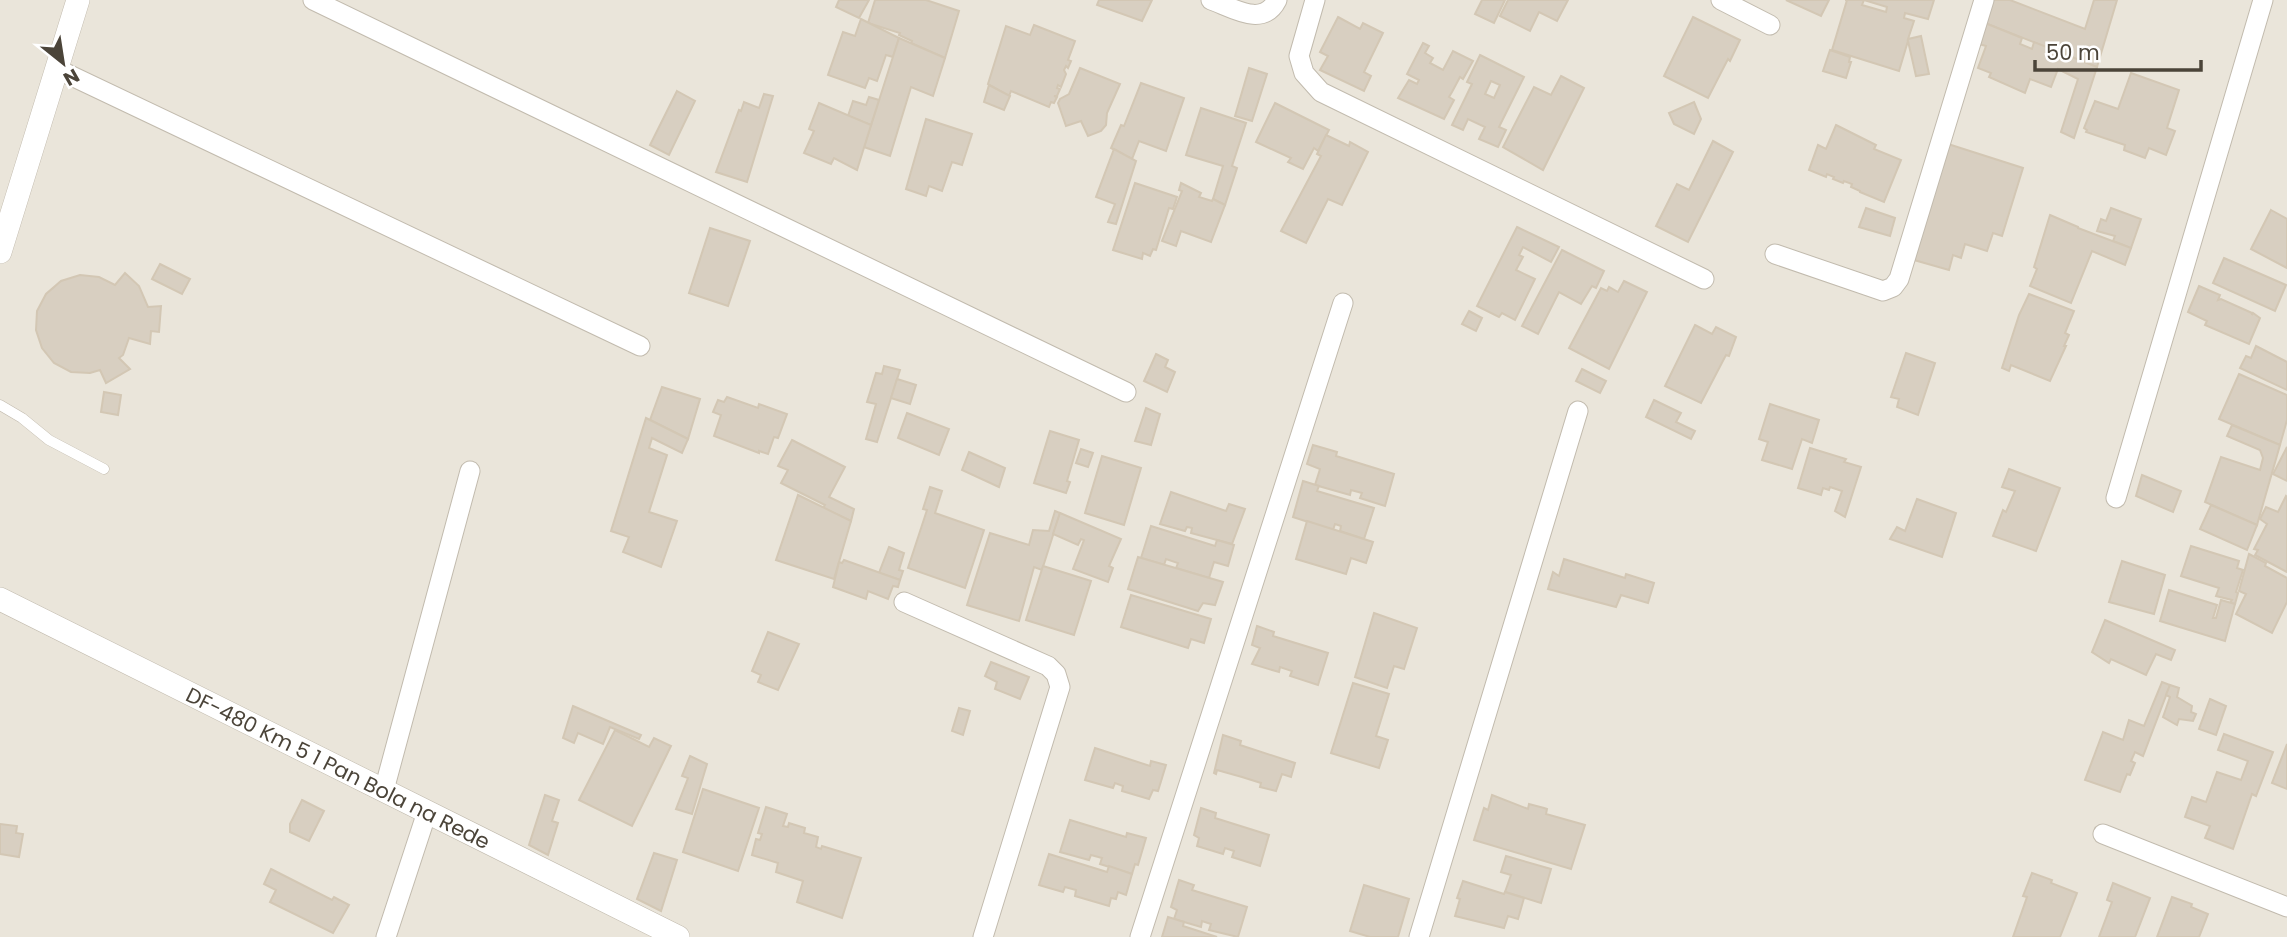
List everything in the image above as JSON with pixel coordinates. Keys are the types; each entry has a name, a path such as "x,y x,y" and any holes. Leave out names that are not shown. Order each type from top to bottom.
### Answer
{"street":[{"path":"0,252 78,0"},
{"path":"313,0 1126,392"},
{"path":"1211,0 1250,15 1261,15 1272,10 1277,0"},
{"path":"1315,0 1299,56 1304,73 1321,92 1704,279"},
{"path":"1721,0 1770,25"},
{"path":"1775,254 1883,291 1893,288 1899,279 1984,0"},
{"path":"2116,498 2263,0"},
{"path":"57,69 640,346"},
{"path":"1140,937 1343,303"},
{"path":"1419,937 1578,411"},
{"path":"384,790 470,471"},
{"name":"DF-480 Km 5 1 Pan Bola na Rede","path":"0,599 678,937"},
{"path":"904,602 1048,666 1056,674 1060,687 983,937"},
{"path":"386,937 427,812"},
{"path":"2103,834 2287,907"}],"lane":[{"path":"0,405 22,418 49,440 104,469"}],"shaded area":[{"path":"0,0 2287,0 2287,937 0,937"}],"building":[{"path":"839,0 869,0 859,18 836,7"},
{"path":"875,0 926,0 959,11 945,58 911,43 912,41 899,35 900,33 868,23"},
{"path":"1099,0 1152,0 1142,21 1097,5"},
{"path":"1482,0 1505,0 1494,23 1475,14"},
{"path":"1508,0 1568,0 1557,21 1539,12 1530,31 1500,16"},
{"path":"1786,0 1829,0 1821,16"},
{"path":"1847,0 1864,0 1934,0 1928,19 1905,13 1904,18 1914,21 1908,39 1921,36 1929,74 1916,76 1908,41 1899,71 1832,50","holes":["1864,0 1887,7 1886,12 1862,5"]},
{"path":"1993,0 2010,0 2085,29 2094,0 2117,0 2097,67 1985,23"},
{"path":"1338,17 1360,29 1363,23 1383,33 1364,72 1371,76 1364,91 1320,70 1328,56 1320,52"},
{"path":"1693,17 1740,40 1708,98 1664,76"},
{"path":"861,19 899,38 893,57 886,55 877,81 869,78 865,88 828,75 843,32 855,36"},
{"path":"1985,23 2022,38 2020,44 2032,49 2034,42 2097,67 2074,138 2061,132 2078,79 2058,69 2051,87 2030,79 2025,93 1989,77 1991,73 1978,68 1986,46 1979,44"},
{"path":"1034,25 1075,41 1061,87 1058,85 1057,88 1060,89 1057,96 1054,96 1057,97 1049,107 1011,91 1009,96 988,84 1006,26 1030,35"},
{"path":"899,38 945,58 933,96 911,87 890,156 864,147"},
{"path":"1423,43 1429,46 1425,53 1433,58 1430,63 1443,70 1453,51 1473,61 1449,97 1454,100 1444,119 1398,98 1409,80 1417,84 1419,80 1407,74"},
{"path":"1830,50 1850,57 1846,78 1823,71"},
{"path":"1480,55 1524,77 1499,127 1506,130 1498,147 1479,139 1485,127 1468,119 1463,130 1452,125 1472,84 1467,82","holes":["1491,81 1500,85 1494,98 1485,94"]},
{"path":"1080,68 1120,84 1107,113 1106,125 1101,131 1088,136 1081,121 1066,126 1058,103 1069,94"},
{"path":"1249,68 1267,74 1252,121 1235,116"},
{"path":"2131,73 2179,90 2167,128 2175,131 2166,155 2149,148 2145,158 2124,150 2125,145 2086,132 2084,128 2095,101 2118,109"},
{"path":"1561,76 1584,88 1543,170 1503,147 1534,87 1551,95"},
{"path":"1141,83 1184,98 1166,151 1139,141 1132,159 1111,148 1121,125 1124,126"},
{"path":"989,85 1010,96 1004,110 984,102"},
{"path":"677,91 695,101 669,155 650,145"},
{"path":"764,94 773,96 747,182 716,172 739,110 741,111 744,102 759,108"},
{"path":"869,97 879,100 871,125 848,116 853,101 866,105"},
{"path":"1694,102 1701,119 1694,134 1674,124 1669,113"},
{"path":"819,103 871,125 857,170 834,158 831,164 804,153 814,131 809,129"},
{"path":"1275,103 1329,130 1318,151 1314,148 1303,169 1288,162 1291,158 1256,142"},
{"path":"1201,108 1246,123 1232,166 1237,168 1225,205 1213,199 1223,166 1186,155"},
{"path":"926,119 972,134 962,165 952,162 942,191 929,186 926,196 906,189"},
{"path":"1836,125 1876,145 1874,149 1901,160 1884,202 1851,187 1852,184 1809,170 1818,145 1826,149"},
{"path":"1326,135 1349,146 1350,142 1368,152 1342,205 1328,199 1306,243 1281,231 1321,156 1317,154"},
{"path":"1713,141 1733,152 1688,242 1656,226 1677,184 1689,190"},
{"path":"1948,144 2023,168 2002,236 1993,233 1987,251 1965,244 1961,258 1953,255 1949,270 1914,260"},
{"path":"1114,149 1136,161 1116,224 1108,222 1115,204 1096,197"},
{"path":"1135,183 1177,197 1173,209 1169,208 1156,250 1153,249 1150,256 1143,253 1142,259 1113,250"},
{"path":"1181,183 1201,193 1199,197 1212,201 1213,199 1225,205 1211,242 1181,231 1176,246 1162,241 1182,191 1179,190"},
{"path":"1866,208 1895,218 1890,236 1859,227"},
{"path":"2111,208 2141,219 2131,248 2113,241 2115,236 2097,231 2101,219 2106,221"},
{"path":"2271,210 2287,219 2287,268 2251,249"},
{"path":"2050,215 2131,248 2125,265 2092,251 2071,303 2030,286 2037,269 2034,267"},
{"path":"1517,227 1559,247 1551,262 1523,247 1519,255 1523,257 1516,270 1535,279 1515,320 1502,313 1499,317 1477,306"},
{"path":"710,228 750,241 728,306 689,293"},
{"path":"1562,250 1604,271 1596,288 1592,286 1581,304 1559,292 1538,334 1522,326"},
{"path":"2224,258 2286,285 2275,311 2213,283"},
{"path":"160,264 190,279 182,294 152,279"},
{"path":"125,273 139,286 148,307 161,306 159,332 151,331 150,344 129,338 123,355 119,358 130,369 106,383 100,370 90,373 71,372 54,363 42,348 36,330 37,311 46,294 61,281 80,275 99,277 115,285"},
{"path":"1624,281 1647,292 1609,369 1569,348 1601,288 1607,291 1609,287 1618,292"},
{"path":"2199,286 2220,295 2218,300 2221,299 2260,318 2249,344 2205,325 2207,321 2188,312"},
{"path":"2029,294 2074,311 2065,333 2069,335 2066,346 2050,381 2011,365 2009,371 2002,368 2019,315"},
{"path":"1469,311 1482,318 1476,331 1462,324"},
{"path":"1695,325 1712,334 1716,327 1736,337 1729,356 1726,355 1701,403 1665,386"},
{"path":"2256,346 2287,362 2287,390 2240,368 2246,356 2251,358"},
{"path":"1906,353 1935,363 1918,415 1897,407 1899,399 1891,397"},
{"path":"1156,354 1168,360 1165,367 1175,372 1167,392 1144,381"},
{"path":"884,366 900,370 877,442 866,439 876,404 867,402 876,373 882,374"},
{"path":"1582,369 1606,381 1600,393 1576,381"},
{"path":"2239,374 2287,395 2287,420 2280,445 2219,419"},
{"path":"897,379 916,385 910,404 891,398"},
{"path":"662,387 700,399 688,439 650,420"},
{"path":"104,392 121,395 118,415 101,412"},
{"path":"727,397 758,408 759,404 787,414 778,438 774,437 768,454 714,436 721,415 713,412 718,400 724,402"},
{"path":"1654,400 1681,413 1676,422 1695,431 1691,439 1646,417"},
{"path":"1770,404 1819,420 1812,443 1802,439 1792,469 1762,460 1768,442 1759,439"},
{"path":"1146,408 1160,414 1151,445 1135,441"},
{"path":"907,413 949,429 939,455 898,438"},
{"path":"646,418 688,439 682,453 652,438 649,448 667,455 649,512 677,521 661,567 623,552 629,537 611,531"},
{"path":"2232,425 2280,445 2257,525 2205,502 2221,457 2260,470 2263,458 2260,450 2227,436"},
{"path":"1050,431 1079,440 1066,493 1034,483"},
{"path":"792,440 845,467 829,497 854,509 851,521 781,483 788,470 778,466"},
{"path":"1313,445 1337,452 1336,456 1394,474 1385,506 1360,498 1362,493 1351,490 1350,495 1315,485 1320,469 1307,464"},
{"path":"2287,447 2287,481 2273,474"},
{"path":"1810,448 1846,459 1844,462 1861,467 1845,517 1835,511 1842,491 1823,488 1821,495 1798,488"},
{"path":"1081,449 1093,453 1088,467 1076,463"},
{"path":"969,452 1005,468 999,487 962,470"},
{"path":"1102,456 1141,468 1124,525 1085,513"},
{"path":"2009,469 2060,488 2036,551 1993,536 2003,510 2006,512 2015,491 2002,487"},
{"path":"2142,475 2181,491 2173,512 2136,496"},
{"path":"1303,481 1319,486 1317,491 1374,508 1364,539 1340,531 1341,526 1335,524 1333,530 1293,517"},
{"path":"930,487 942,491 935,513 984,530 965,588 908,568 927,510 923,509"},
{"path":"1171,492 1226,511 1229,504 1245,509 1232,544 1191,533 1192,528 1187,527 1185,531 1160,524"},
{"path":"798,495 851,521 834,579 776,560"},
{"path":"2286,496 2287,572 2255,555 2258,550 2254,549 2267,524 2260,519 2266,507 2278,512"},
{"path":"1917,499 1956,513 1942,557 1890,539 1897,527 1905,531"},
{"path":"2211,505 2257,525 2247,550 2200,529"},
{"path":"1055,511 1060,513 1042,570 1034,567 1019,621 967,605 990,533 1029,545 1033,530 1049,531"},
{"path":"1060,513 1121,539 1109,566 1113,568 1108,582 1073,569 1084,540 1081,539 1078,545 1053,534"},
{"path":"1307,521 1373,542 1366,563 1351,558 1346,574 1296,559"},
{"path":"1151,526 1215,546 1217,540 1234,545 1228,566 1214,562 1209,578 1176,568 1178,563 1166,559 1164,565 1141,558"},
{"path":"2191,546 2239,561 2237,568 2243,570 2235,604 2230,603 2232,600 2216,596 2219,588 2181,576"},
{"path":"889,547 904,553 899,570 903,571 900,580 879,573"},
{"path":"2249,554 2287,578 2287,602 2272,633 2236,614 2246,594 2239,591"},
{"path":"1138,557 1223,582 1215,605 1203,603 1198,611 1128,589"},
{"path":"1564,559 1625,578 1626,574 1654,583 1648,603 1621,595 1616,607 1548,589 1553,572 1559,576"},
{"path":"844,560 900,580 898,587 893,586 888,599 868,591 866,599 833,587 839,562"},
{"path":"2122,561 2165,575 2154,614 2109,602"},
{"path":"1043,566 1091,581 1074,635 1026,620"},
{"path":"2169,590 2217,605 2213,618 2216,618 2221,600 2235,604 2225,641 2160,621"},
{"path":"1131,595 1211,619 1204,643 1191,639 1188,648 1121,627"},
{"path":"1374,613 1417,628 1404,669 1394,666 1387,688 1355,677"},
{"path":"2105,620 2175,650 2171,660 2156,654 2146,675 2111,659 2109,663 2092,652"},
{"path":"1257,626 1274,632 1273,636 1328,653 1318,685 1290,676 1292,671 1280,667 1279,672 1252,664 1260,648 1252,645"},
{"path":"768,632 799,644 778,690 758,682 761,675 752,671"},
{"path":"991,662 1029,677 1020,699 995,689 997,682 985,676"},
{"path":"2162,682 2170,685 2143,756 2135,752 2131,761 2135,763 2120,792 2085,780 2103,732 2123,740 2129,720 2144,726"},
{"path":"1353,683 1389,694 1376,736 1388,740 1379,768 1331,753"},
{"path":"2170,685 2179,688 2177,697 2192,706 2191,712 2196,714 2193,721 2179,719 2177,725 2163,717 2170,697 2166,695"},
{"path":"2210,699 2226,706 2216,735 2199,729"},
{"path":"573,706 641,735 639,739 610,727 603,744 578,733 574,743 563,738"},
{"path":"959,708 970,711 963,735 952,731"},
{"path":"615,730 649,747 654,738 671,746 632,826 579,800"},
{"path":"2224,734 2273,752 2256,796 2252,794 2233,849 2205,838 2210,826 2185,817 2192,797 2206,802 2217,772 2241,780 2248,761 2218,750"},
{"path":"1223,735 1241,741 1240,745 1295,763 1291,777 1282,774 1276,791 1260,787 1261,783 1242,777 1217,770 1216,774 1214,773"},
{"path":"2287,744 2287,789 2272,783"},
{"path":"1095,748 1150,766 1151,761 1166,765 1158,791 1153,790 1149,799 1122,791 1123,786 1115,783 1113,788 1085,780"},
{"path":"690,756 707,764 692,814 676,809 688,778 682,776"},
{"path":"703,789 759,808 738,871 683,852"},
{"path":"545,795 559,800 552,821 558,823 548,855 529,845"},
{"path":"1492,795 1528,809 1529,804 1544,808 1547,809 1546,814 1585,825 1571,869 1474,840 1484,808 1488,810"},
{"path":"302,800 324,811 309,841 290,832 290,824"},
{"path":"766,807 787,814 783,826 788,827 789,823 805,828 804,833 818,837 816,847 821,849 822,846 861,858 842,918 797,902 803,881 776,872 778,863 752,855 756,839 760,840 762,834 758,833"},
{"path":"1201,808 1216,813 1215,818 1269,835 1260,866 1232,857 1234,851 1225,848 1223,854 1197,846 1199,838 1194,835"},
{"path":"1070,820 1126,837 1127,833 1146,838 1138,865 1135,864 1132,874 1100,864 1102,858 1091,855 1089,860 1060,852"},
{"path":"0,824 17,826 16,833 23,834 19,857 0,854"},
{"path":"654,853 677,860 661,911 637,899"},
{"path":"1049,854 1107,872 1109,866 1132,874 1126,895 1118,892 1116,899 1111,898 1109,906 1075,896 1076,890 1065,887 1063,892 1039,885"},
{"path":"1506,856 1551,869 1541,903 1505,892 1511,875 1501,872"},
{"path":"271,869 332,900 334,897 349,905 333,933 270,902 276,890 264,884"},
{"path":"2032,873 2077,893 2060,937 2013,937"},
{"path":"1179,880 1194,885 1192,890 1247,907 1238,937 1209,930 1211,924 1202,921 1201,927 1174,919 1177,910 1171,907"},
{"path":"1463,881 1524,898 1518,919 1508,916 1504,928 1455,916"},
{"path":"2113,883 2150,898 2135,937 2099,937 2112,902 2107,900"},
{"path":"1364,885 1409,899 1398,937 1370,937 1350,931"},
{"path":"2172,897 2192,904 2191,907 2208,914 2199,937 2157,937"},
{"path":"1168,917 1184,922 1183,926 1217,937 1162,937"}]}
